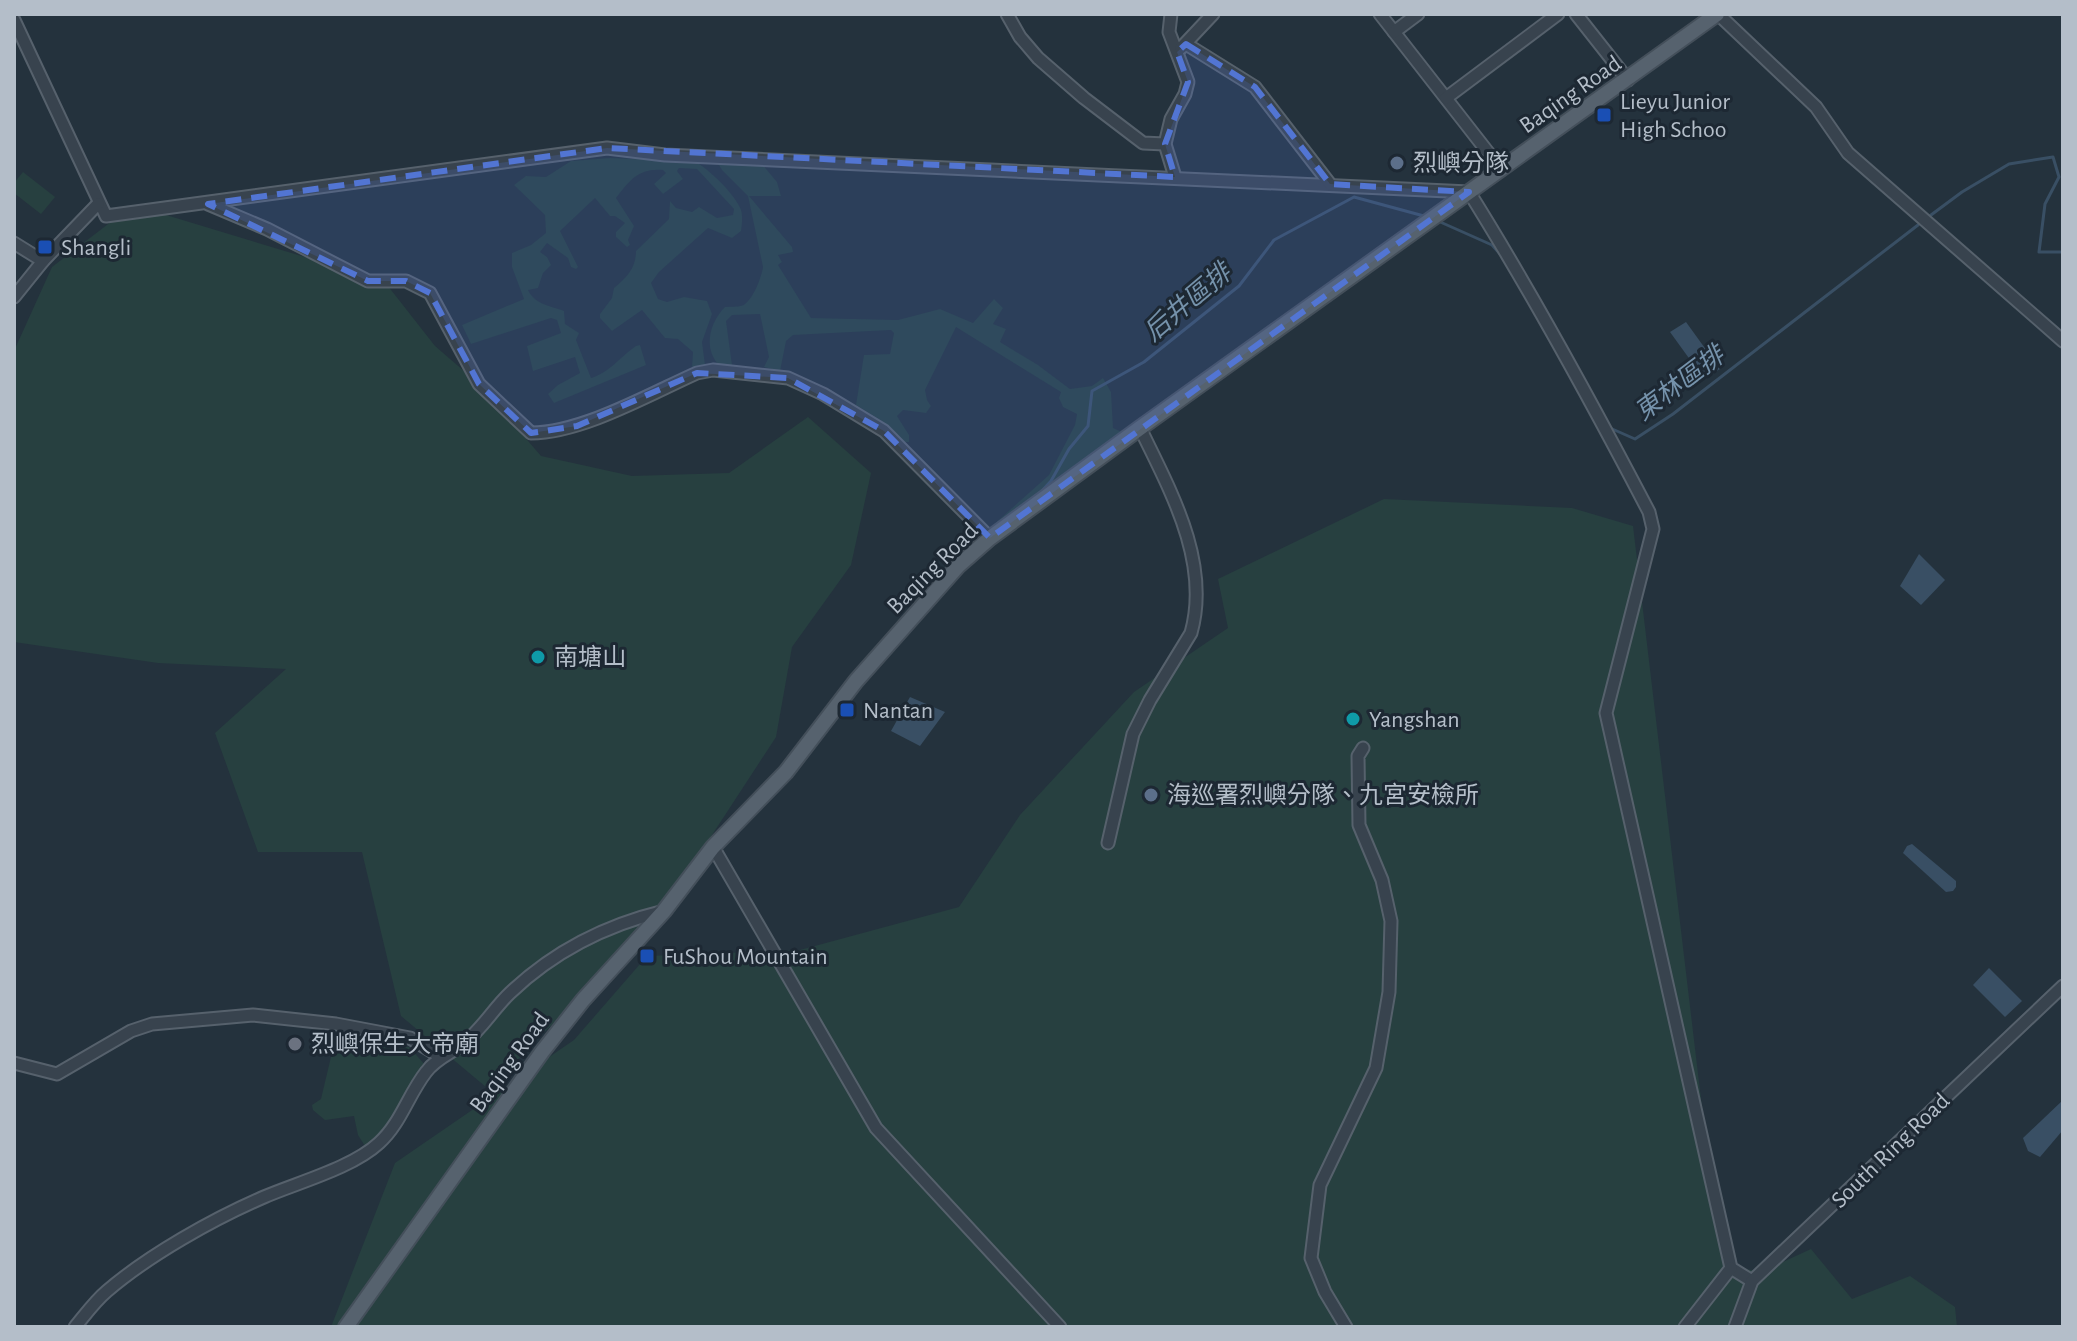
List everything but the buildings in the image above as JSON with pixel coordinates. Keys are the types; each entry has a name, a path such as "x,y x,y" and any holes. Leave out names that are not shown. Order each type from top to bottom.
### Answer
{"main road":[{"name":"Baqing Road","path":"346,1327 542,1052 583,1000 664,911 713,847 786,772 856,681 958,566 990,538 1140,428 1718,14"}],"street":[{"path":"1007,14 1020,37 1038,58 1084,98 1143,143 1165,144"},
{"path":"1171,14 1169,32 1181,48 1188,82 1171,119 1165,144 1175,177"},
{"path":"1181,48 1213,14"},
{"path":"1380,14 1501,169"},
{"path":"1394,32 1418,14"},
{"path":"1446,98 1558,14"},
{"path":"1576,14 1628,80"},
{"path":"1718,14 1816,107 1848,153 2063,341"},
{"path":"14,20 106,216 607,148 665,155 1469,192 1510,257 1649,512 1653,529 1606,713 1731,1268 1752,1281"},
{"path":"1181,48 1255,87 1330,184"},
{"path":"14,297 43,261 98,204"},
{"path":"208,204 267,229 368,281 406,281 430,293 479,384 531,433 547,433 577,426 697,373 713,370 788,378 823,394 884,431 990,538"},
{"path":"14,243 43,261"},
{"path":"1108,843 1133,734 1191,633 1194,622 1196,595 1192,559 1181,514 1140,428"},
{"path":"1346,1327 1325,1292 1311,1258 1320,1185 1376,1068 1389,992 1391,921 1382,880 1359,825 1358,756 1363,748"},
{"path":"713,847 876,1128 1060,1327"},
{"path":"75,1327 105,1293 129,1274 211,1223 263,1197 357,1158 378,1144 397,1123 426,1071 465,1042 528,977 582,939 636,917 664,911"},
{"name":"South Ring Road","path":"1735,1327 1752,1281 2063,986"},
{"path":"14,1063 57,1074 131,1031 152,1024 253,1015 336,1024 410,1038 441,1057"},
{"path":"1685,1327 1731,1268"}],"highlighted area":[{"path":"1186,44 1255,87 1330,184 1469,192 990,538 884,431 788,378 697,373 577,426 531,433 479,384 430,293 406,281 368,281 208,204 607,148 1175,177 1165,144 1188,82 1177,52"}],"green space":[{"path":"610,158 694,161 700,164 734,197 742,212 741,231 732,238 708,228 651,283 658,299 667,302 684,297 707,301 712,314 702,342 705,365 692,368 693,352 678,339 665,338 642,310 612,331 600,314 612,298 614,288 627,276 636,251 669,219 670,201 676,208 692,212 699,207 717,218 733,215 734,209 697,169 679,168 677,171 683,179 663,194 654,184 666,173 663,170 641,173 616,198 634,226 627,247 616,237 616,232 625,223 610,216 595,198 560,231 578,267 571,267 568,258 547,243 540,252 551,265 543,273 538,288 528,290 539,302 564,311 565,324 579,333 576,340 591,378 640,345 646,365 554,403 548,394 580,373 575,357 533,371 527,346 561,333 557,320 551,318 471,344 462,325 524,299 512,267 512,253 531,245 546,233 545,215 514,185 526,176 546,177 571,161"},
{"path":"721,162 762,164 777,182 781,196 749,196 792,247 793,252 778,255 782,262 778,265 811,318 898,320 940,309 973,323 994,299 1003,308 993,324 1006,329 1000,342 1070,389 1092,386 1103,378 1111,392 1113,428 1122,432 994,528 991,527 1049,475 1075,425 1077,414 1063,407 1059,398 1061,392 956,327 925,390 931,406 926,413 903,410 897,416 909,435 909,442 902,442 882,421 856,405 864,355 890,354 894,333 891,330 793,335 786,341 780,371 764,367 769,357 760,314 732,315 726,321 732,365 718,364 710,342 715,320 725,307 741,306 748,301 757,287 763,267 748,196 722,170"},
{"path":"23,172 55,197 41,214 14,193 14,183"},
{"path":"133,205 384,281 435,346 479,384 541,456 632,476 729,473 808,417 871,473 851,565 792,647 776,737 695,861 600,981 529,1046 492,1092 401,1016 362,852 258,852 215,733 286,669 158,663 14,642 14,351 52,267"},
{"path":"1384,499 1572,508 1633,526 1708,1158 1731,1268 1763,1271 1811,1249 1852,1299 1910,1276 1955,1307 1957,1327 331,1327 395,1163 574,1040 647,956 800,950 959,907 1020,815 1134,692 1228,628 1218,579"},
{"path":"336,1036 409,1047 426,1066 393,1121 365,1146 358,1135 354,1116 325,1120 313,1110 312,1105 321,1099"}],"water":[{"path":"1686,322 1720,369 1704,379 1670,332"},
{"path":"1919,554 1945,580 1921,605 1900,586"},
{"path":"910,697 945,712 920,746 891,731"},
{"path":"1912,844 1956,881 1953,891 1946,892 1903,853"},
{"path":"1989,968 2022,1001 2005,1017 1973,985"},
{"path":"2063,1100 2063,1130 2040,1157 2028,1151 2023,1138"}],"waterway":[{"name":"東林區排","path":"1931,215 2009,164 2053,157 2059,177 2045,204 2039,252 2063,252"},
{"name":"后井區排","path":"1040,493 1088,426 1092,391 1144,362 1239,286 1274,240 1354,197 1424,216"},
{"name":"東林區排","path":"1438,221 1492,245 1501,255"},
{"name":"東林區排","path":"1610,428 1635,439 1673,414 1918,225"}],"place":[{"name":"Lieyu Junior High Schoo","path":"1604,115"},
{"name":"烈嶼分隊","path":"1397,163"},
{"name":"Shangli","path":"45,247"},
{"name":"南塘山","path":"538,657"},
{"name":"Nantan","path":"847,710"},
{"name":"Yangshan","path":"1353,719"},
{"name":"海巡署烈嶼分隊、九宮安檢所","path":"1151,795"},
{"name":"FuShou Mountain","path":"647,956"},
{"name":"烈嶼保生大帝廟","path":"295,1044"}]}
